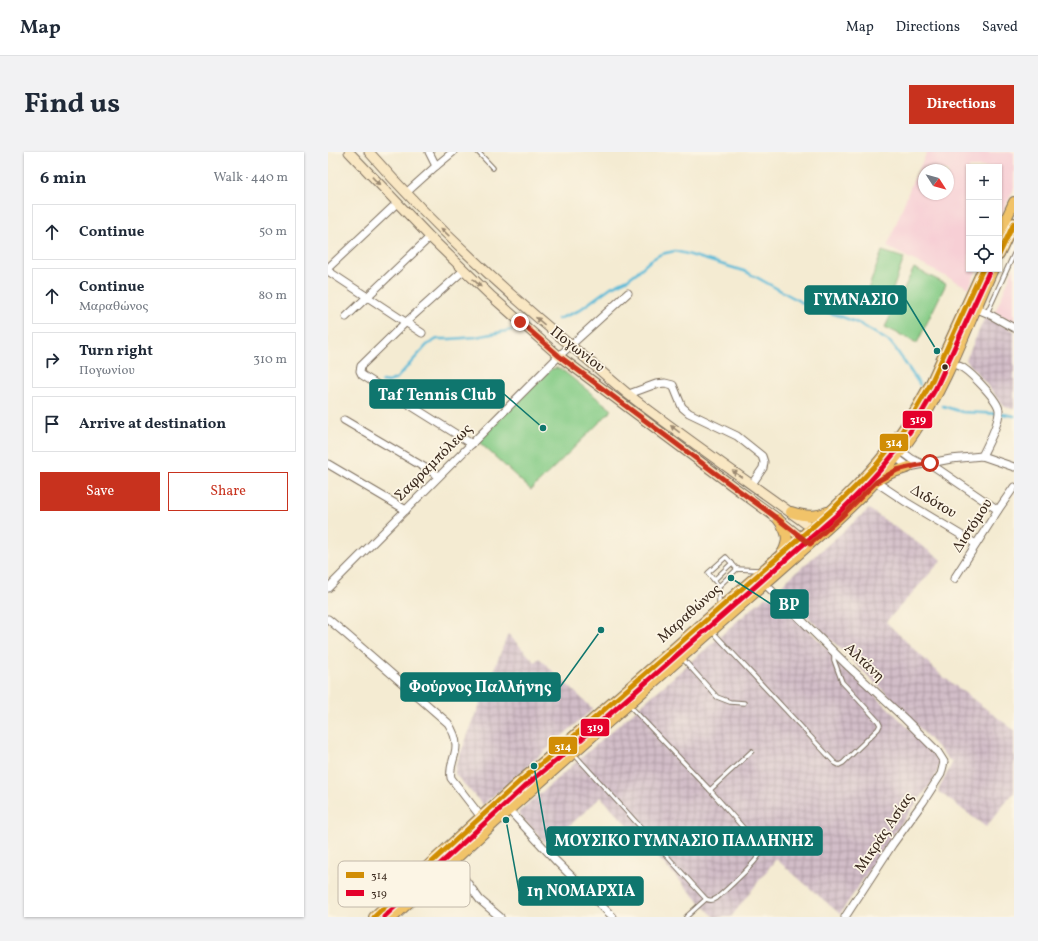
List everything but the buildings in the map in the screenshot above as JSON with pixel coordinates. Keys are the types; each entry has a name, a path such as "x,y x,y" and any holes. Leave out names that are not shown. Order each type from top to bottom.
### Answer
{"main road":[{"name":"Πογωνίου","path":"350,152 430,238 520,322 559,356 810,544"},
{"name":"Πογωνίου","path":"369,152 406,193 442,229 492,278 531,313 629,394 706,452 791,512 820,535"},
{"path":"1002,248 1007,234 1014,202"},
{"path":"1007,234 1014,223"},
{"name":"Μαραθώνος","path":"433,861 519,782 598,715 782,552 812,528 867,476 913,415 930,384 982,272"},
{"name":"Μαραθώνος","path":"453,861 628,704 810,544 876,482 899,454 927,412 952,363 992,272"},
{"path":"876,482 891,473 909,467"},
{"path":"791,512 806,516 814,516 825,513 834,508"},
{"path":"778,519 787,535 786,547 782,552"},
{"name":"Μαραθώνος","path":"374,917 385,907"},
{"name":"Μαραθώνος","path":"393,917 404,907"}],"street":[{"path":"429,152 436,166"},
{"path":"406,193 453,152"},
{"path":"328,268 397,203"},
{"path":"346,317 430,238"},
{"path":"464,270 405,323 360,368 360,373 472,444"},
{"path":"328,272 422,333"},
{"path":"570,346 628,293"},
{"path":"975,308 1014,328"},
{"name":"Σαφραμπόλεως","path":"329,586 570,346"},
{"path":"952,363 963,368 985,389 997,404 999,410 998,420 982,456"},
{"path":"629,394 656,384 665,383 673,385 682,407 689,413 737,436 762,456 764,462 763,468 752,484"},
{"path":"344,420 439,476"},
{"path":"890,447 899,454 909,467 958,458 982,456 1014,467"},
{"path":"899,454 926,464 998,510"},
{"path":"328,464 406,510"},
{"name":"Διδότου","path":"876,482 976,544"},
{"name":"Διστόμου","path":"954,579 1014,487"},
{"name":"Αλτάνη","path":"765,584 849,668 938,751 944,762"},
{"path":"328,619 448,723 456,742 455,753 450,771 451,778 481,817"},
{"name":"Μικράς Ασίας","path":"845,917 941,774 944,762"},
{"path":"509,810 556,861 613,917"},
{"path":"444,851 451,861"},
{"path":"470,886 480,900 500,917"}],"lane":[{"path":"478,152 493,168"},
{"path":"987,313 1014,254"},
{"path":"719,608 719,586 708,573 726,557 737,569"},
{"path":"714,580 732,563"},
{"path":"719,586 737,569 762,570"},
{"path":"712,631 835,763 839,765 843,764 878,729 880,725 842,682 834,660 834,652"},
{"path":"681,657 717,697 730,702 744,703"},
{"path":"573,753 706,899 714,900 717,898 757,857 760,853 760,847 710,790 628,704"},
{"path":"710,790 752,751"},
{"path":"686,917 706,899"}],"shaded area":[{"path":"927,152 1014,152 1014,188 1002,214 1002,164 966,164 966,272 976,272 969,288 887,247 918,171 918,200 954,200 954,164 921,164"},
{"path":"1014,267 1014,322 995,312"},
{"path":"985,317 1014,331 1014,409 1005,407 966,360"},
{"path":"869,509 942,560 886,622 941,675 1014,730 1014,792 986,827 938,791 952,763 900,707 778,588"},
{"path":"765,597 777,599 935,754 940,762 935,778 892,836 840,914 776,859 731,917 714,917 601,797 548,845 518,813"},
{"path":"508,634 535,662 539,658 593,709 483,805 455,774 455,767"}],"green space":[{"path":"882,251 904,258 888,303 866,295"},
{"path":"914,268 946,284 917,343 885,327"},
{"path":"551,369 561,369 612,410 531,490 478,441"}],"waterway":[{"path":"558,319 578,311 611,287 628,279 651,260 661,254 675,251 744,271 808,306 860,324 890,342 920,385"},
{"path":"382,381 388,382 396,379 427,345 437,339 476,337 512,330"},
{"path":"943,406 962,412 1014,416"}],"transit line":[{"name":"314","path":"1002,249 1014,223"},
{"name":"314","path":"433,861 519,782 565,744 834,508 877,464 896,440 930,385 982,272"},
{"name":"319","path":"443,861 524,787 570,749 839,513 861,491 902,444 921,414 936,388 989,272"},
{"name":"314","path":"374,917 385,907"},
{"name":"319","path":"384,917 395,907"}],"place":[{"name":"ΓΥΜΝΑΣΙΟ","path":"937,351"},
{"name":"Taf Tennis Club","path":"543,428"},
{"name":"BP","path":"731,578"},
{"name":"Φούρνος Παλλήνης","path":"601,630"},
{"name":"ΜΟΥΣΙΚΟ ΓΥΜΝΑΣΙΟ ΠΑΛΛΗΝΗΣ","path":"534,766"},
{"name":"1η ΝΟΜΑΡΧΙΑ","path":"506,820"}],"route":[{"path":"520,322 559,356 810,544 842,516 876,482 897,470 930,463"}]}
